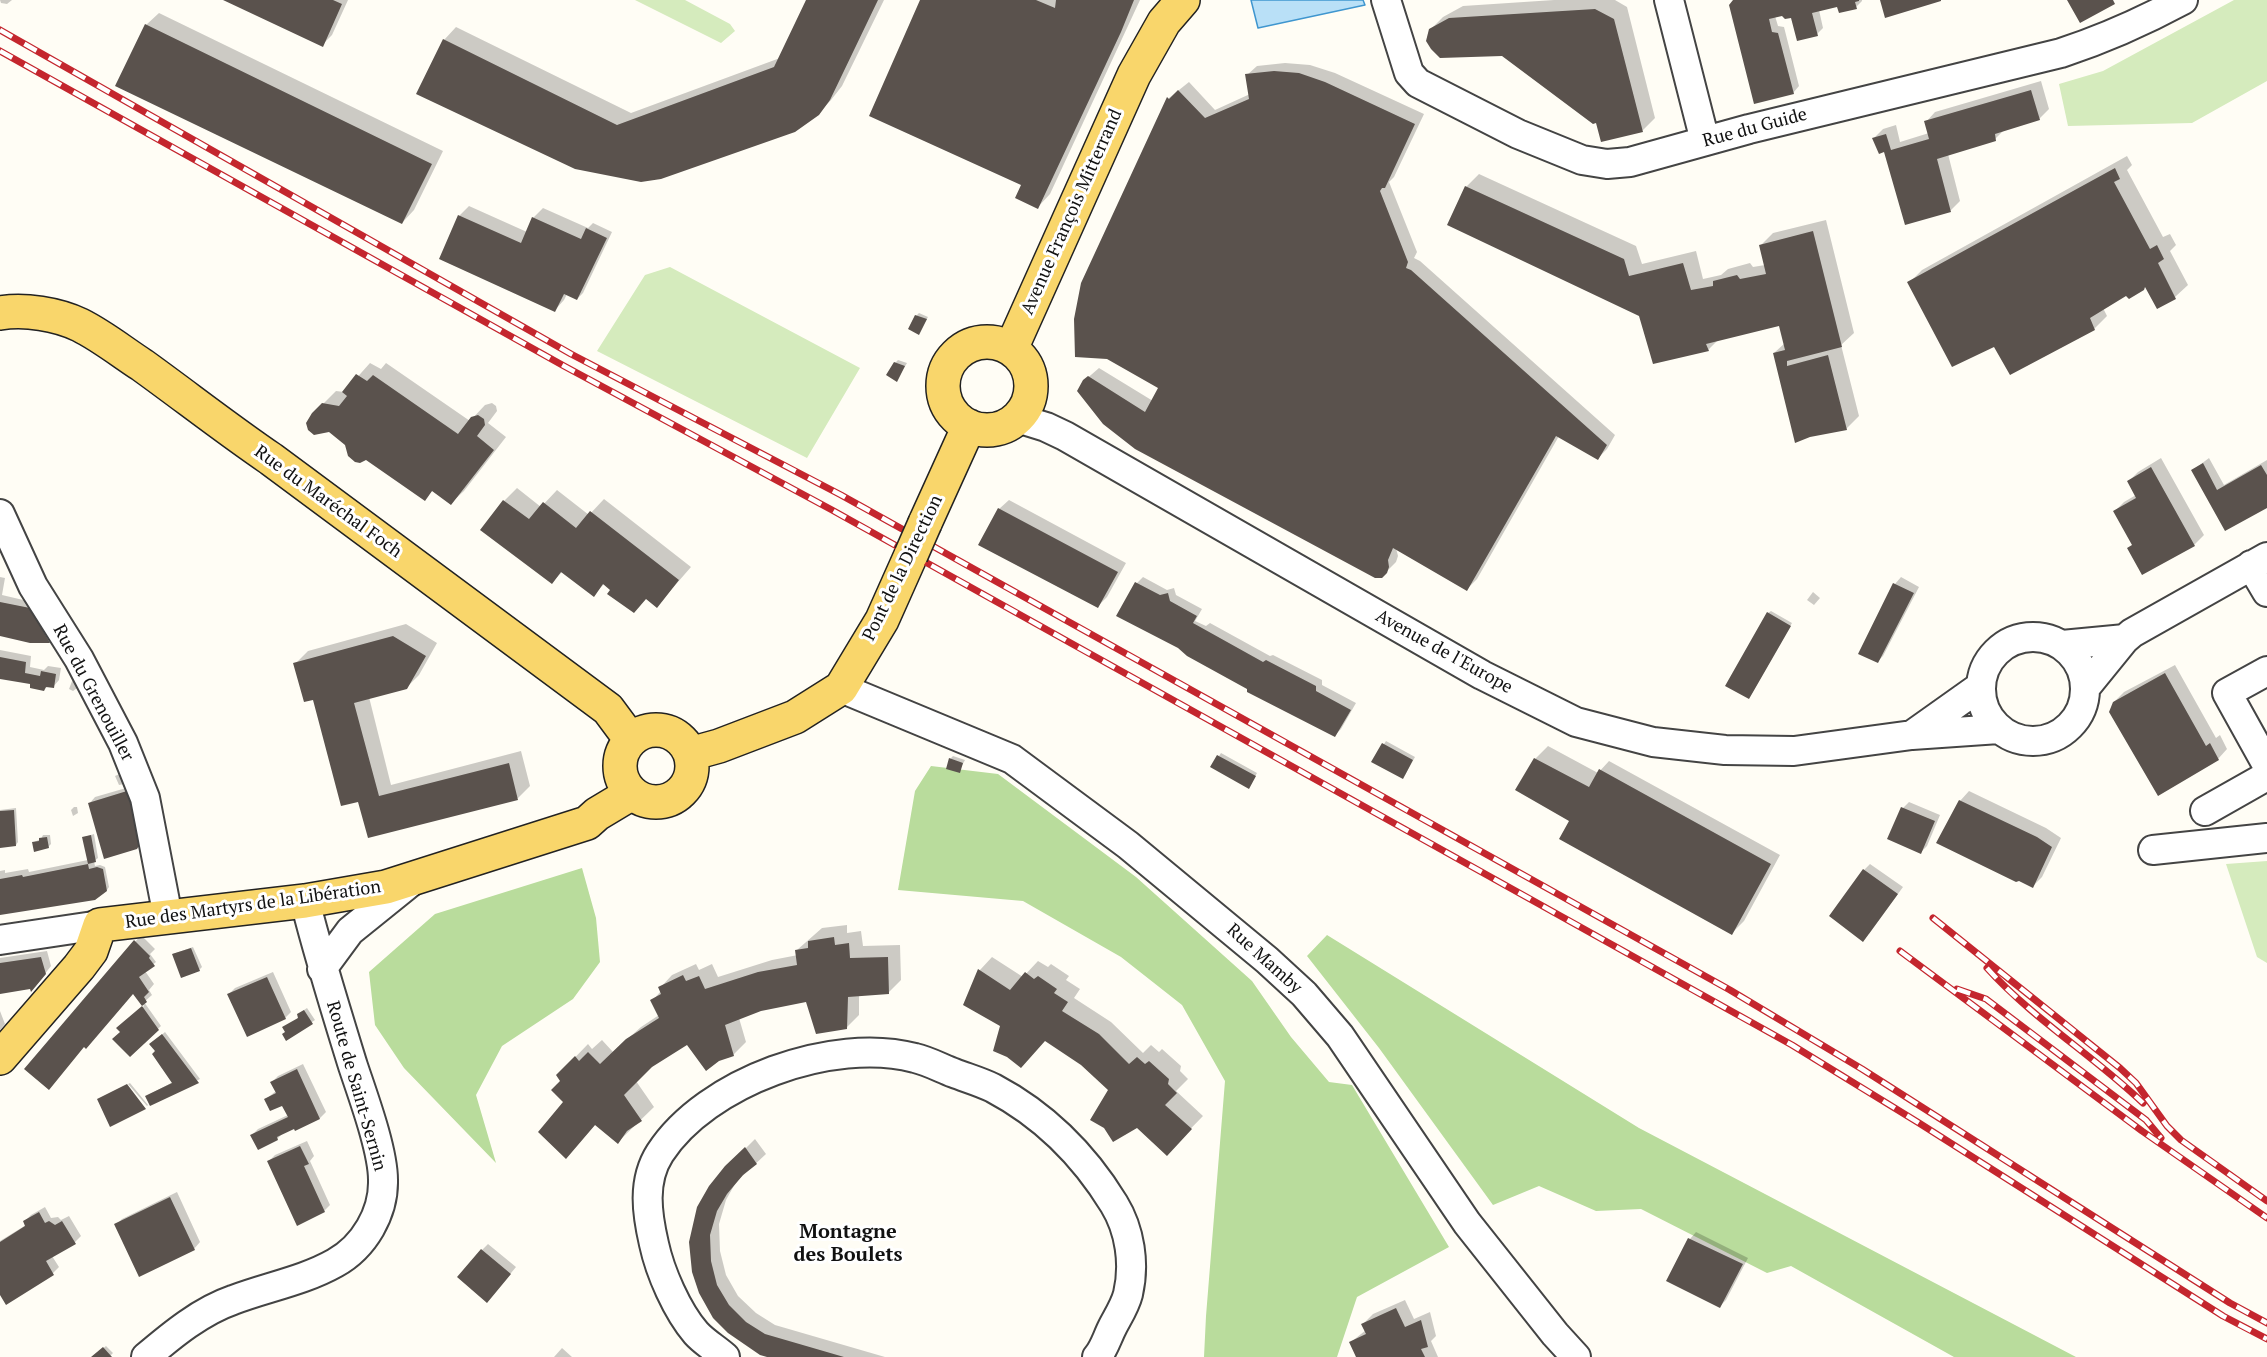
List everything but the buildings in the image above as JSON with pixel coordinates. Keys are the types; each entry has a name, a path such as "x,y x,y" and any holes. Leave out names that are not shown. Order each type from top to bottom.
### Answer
{"main road":[{"name":"Avenue François Mitterrand","path":"1011,349 1134,75 1164,22 1183,0"},
{"name":"Rue du Maréchal Foch","path":"0,313 47,314 79,325 116,347 186,396 228,430 271,459 608,709 631,740"},
{"path":"986,342 1011,349 1020,358 1027,369 1030,382 1025,408 1017,418 1006,425 994,429 981,429 964,437 958,419 949,409 944,396 943,383 946,370 957,355 973,345 986,342"},
{"name":"Pont de la Direction","path":"690,754 719,746 795,717 841,688 882,620 964,437"},
{"path":"664,731 676,736 690,754 693,766 685,788 666,801 642,800 625,784 620,761 631,740 641,734 664,731"},
{"name":"Rue des Martyrs de la Libération","path":"100,925 305,901 386,887 587,823 597,814 632,793"},
{"path":"0,1058 80,967 94,946 100,925"}],"street":[{"name":"Rue du Guide","path":"1386,0 1409,73 1418,83 1518,134 1582,160 1607,164 1630,162 1705,141 2061,53 2101,40 2143,9 2183,0"},
{"path":"1669,0 1705,141"},
{"name":"Avenue de l'Europe","path":"1017,418 1065,436 1482,675 1576,722 1653,742 1725,750 1794,751 1912,735 1999,729"},
{"name":"Rue du Grenouiller","path":"0,514 33,586 79,659 123,743 145,798 168,917"},
{"path":"2086,687 2125,639 2259,561 2267,592"},
{"path":"2062,645 2079,663 2084,675 2085,702 2079,715 2069,728 2056,737 2040,742 2011,737 1999,729 1988,717 1982,702 1980,686 1986,665 1995,652 2007,643 2037,636 2062,645 2125,639"},
{"path":"2267,671 2227,693 2267,765"},
{"name":"Avenue de l'Europe","path":"1912,735 1980,686"},
{"name":"Rue Mamby","path":"841,688 1012,759 1128,845 1267,960 1304,994 1340,1036 1467,1223 1576,1357"},
{"path":"2205,811 2267,776"},
{"path":"2153,850 2267,838"},
{"path":"322,969 350,931 416,879"},
{"name":"Route de Saint-Sernin","path":"146,1357 200,1316 231,1300 304,1277 338,1262 369,1232 376,1216 383,1180 381,1162 359,1082 322,969 305,901"},
{"name":"Rue des Martyrs de la Libération","path":"0,940 100,925"},
{"path":"725,1357 696,1332 670,1290 657,1257 647,1199 649,1181 659,1154 688,1120 749,1080 798,1061 876,1053 914,1058 992,1088 1026,1109 1064,1138 1097,1176 1118,1211 1132,1252 1128,1295 1097,1357"}],"green space":[{"path":"635,0 685,0 730,24 735,31 721,43"},
{"path":"2234,0 2267,0 2267,81 2192,123 2068,126 2059,84 2103,71"},
{"path":"670,267 860,368 807,458 597,351 645,275"},
{"path":"931,766 998,774 1136,877 1252,981 1291,1037 1329,1082 1352,1085 1449,1247 1357,1297 1337,1357 1204,1357 1225,1081 1182,1005 1121,957 1023,901 898,890 915,791"},
{"path":"2267,861 2267,963 2257,957 2226,864"},
{"path":"582,868 596,918 600,962 573,999 502,1046 476,1095 496,1163 404,1068 375,1025 369,972 435,914"},
{"path":"1327,935 1639,1128 2076,1357 1954,1357 1791,1266 1767,1273 1641,1209 1596,1211 1539,1186 1493,1205 1379,1048 1307,956"}],"water":[{"path":"1251,0 1363,0 1365,5 1258,28"}],"railway":[{"path":"0,30 571,354 841,495 1730,990 1862,1069 2230,1303 2267,1323"},
{"path":"0,51 564,366 832,510 1792,1045 2223,1316 2267,1339"},
{"path":"1933,918 2120,1068 2136,1083 2167,1126 2181,1140 2267,1201"},
{"path":"1900,951 2142,1131 2267,1218"},
{"path":"1987,968 2024,1004 2143,1103"},
{"path":"1957,989 1986,999 2146,1120 2161,1138"}],"district":[{"name":"Montagne des Boulets","path":"848,1244"}]}
